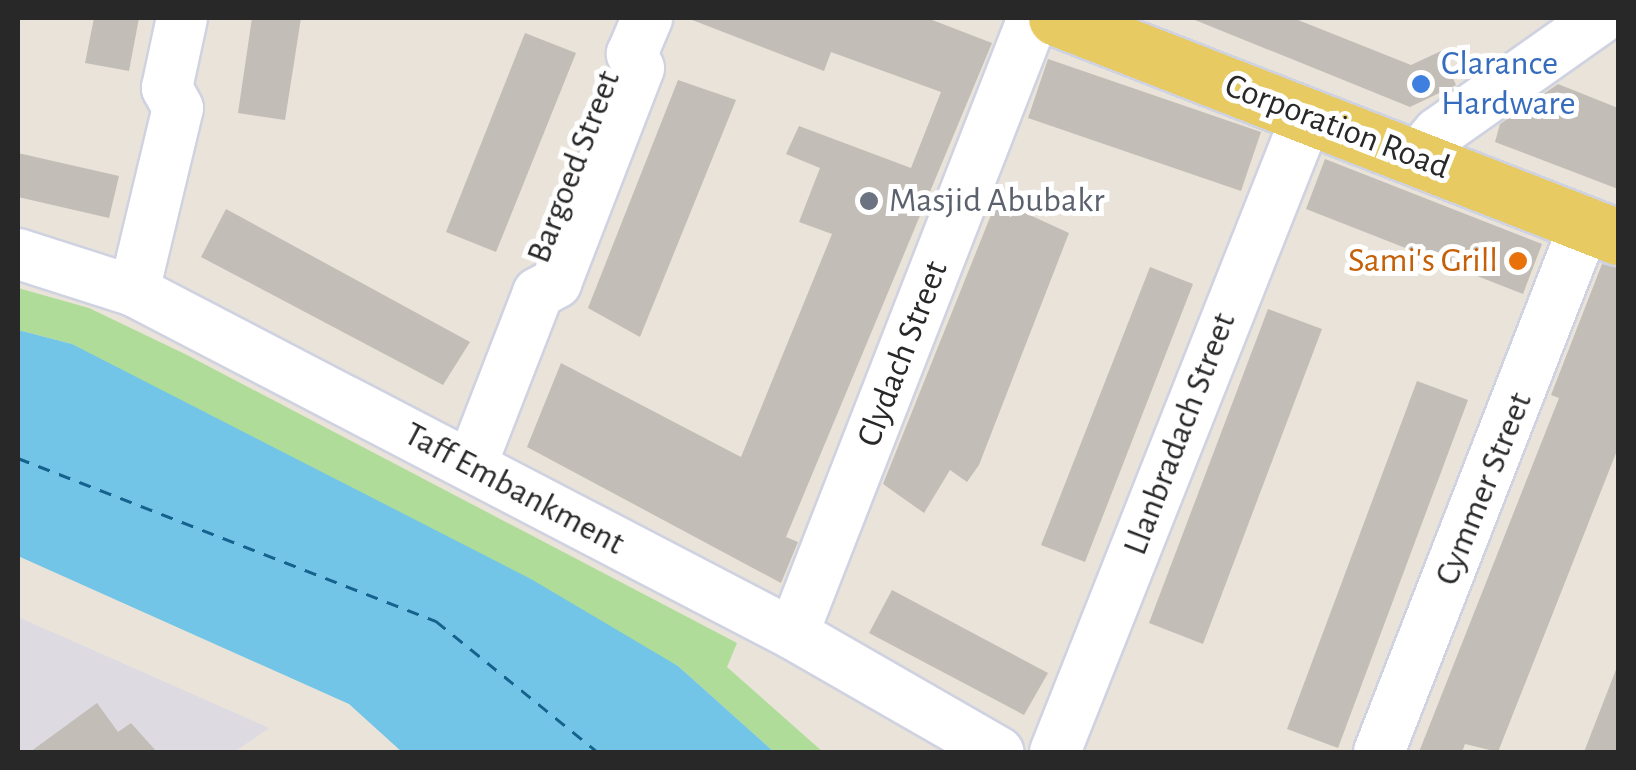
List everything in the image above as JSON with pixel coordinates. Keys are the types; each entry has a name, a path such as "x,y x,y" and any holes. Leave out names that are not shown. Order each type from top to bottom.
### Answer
{"main road":[{"name":"Corporation Road","path":"1056,18 1602,231"}],"street":[{"path":"134,291 178,108 167,88 182,18"},
{"path":"178,108 196,98 213,18"},
{"name":"Clydach Street","path":"793,634 1033,18"},
{"path":"1416,158 1438,133 1601,18"},
{"name":"Bargoed Street","path":"471,466 538,293 556,283 640,68 640,36"},
{"name":"Llanbradach Street","path":"1056,752 1308,116"},
{"name":"Cymmer Street","path":"1379,752 1541,346 1602,231"},
{"name":"Taff Embankment","path":"18,254 134,291 793,634 998,752"}],"shaded area":[{"path":"18,617 269,728 234,752 18,752"}],"green space":[{"path":"18,288 89,308 187,355 737,643 727,667 823,752 774,752 678,666 72,344 18,330"}],"water":[{"path":"18,330 72,344 531,579 678,666 774,752 402,752 349,704 18,556"}],"building":[{"path":"94,18 139,18 129,71 85,63"},
{"path":"252,18 301,18 285,120 238,113"},
{"path":"687,18 927,18 992,43 786,537 798,542 781,583 527,447 561,363 741,457 832,234 799,222 820,168 786,154 799,126 911,168 941,92 831,52 824,71"},
{"path":"1190,18 1293,18 1411,65 1441,51 1456,85 1410,107"},
{"path":"525,33 576,53 496,252 446,232"},
{"path":"1048,59 1261,132 1241,191 1028,118"},
{"path":"678,80 736,100 640,337 588,308"},
{"path":"1558,84 1618,108 1618,189 1495,142 1500,124"},
{"path":"18,153 119,176 109,218 18,197"},
{"path":"1325,159 1542,244 1523,294 1306,209"},
{"path":"997,200 1069,233 979,465 967,482 950,470 924,513 883,484"},
{"path":"226,209 470,342 443,385 201,257"},
{"path":"1602,264 1618,268 1618,448 1498,752 1465,744 1462,752 1419,752 1559,398 1551,395"},
{"path":"1150,267 1193,284 1085,562 1041,545"},
{"path":"1268,309 1322,329 1203,644 1149,623"},
{"path":"1417,381 1468,400 1338,748 1287,729"},
{"path":"892,590 1048,673 1024,715 869,633"},
{"path":"1617,667 1618,752 1584,752"},
{"path":"97,703 118,732 131,723 157,752 30,752"}],"ferry route":[{"path":"18,458 436,621 598,752"}],"place":[{"name":"Clarance Hardware","path":"1421,84"},
{"name":"Masjid Abubakr","path":"869,201"},
{"name":"Sami's Grill","path":"1518,261"}]}
